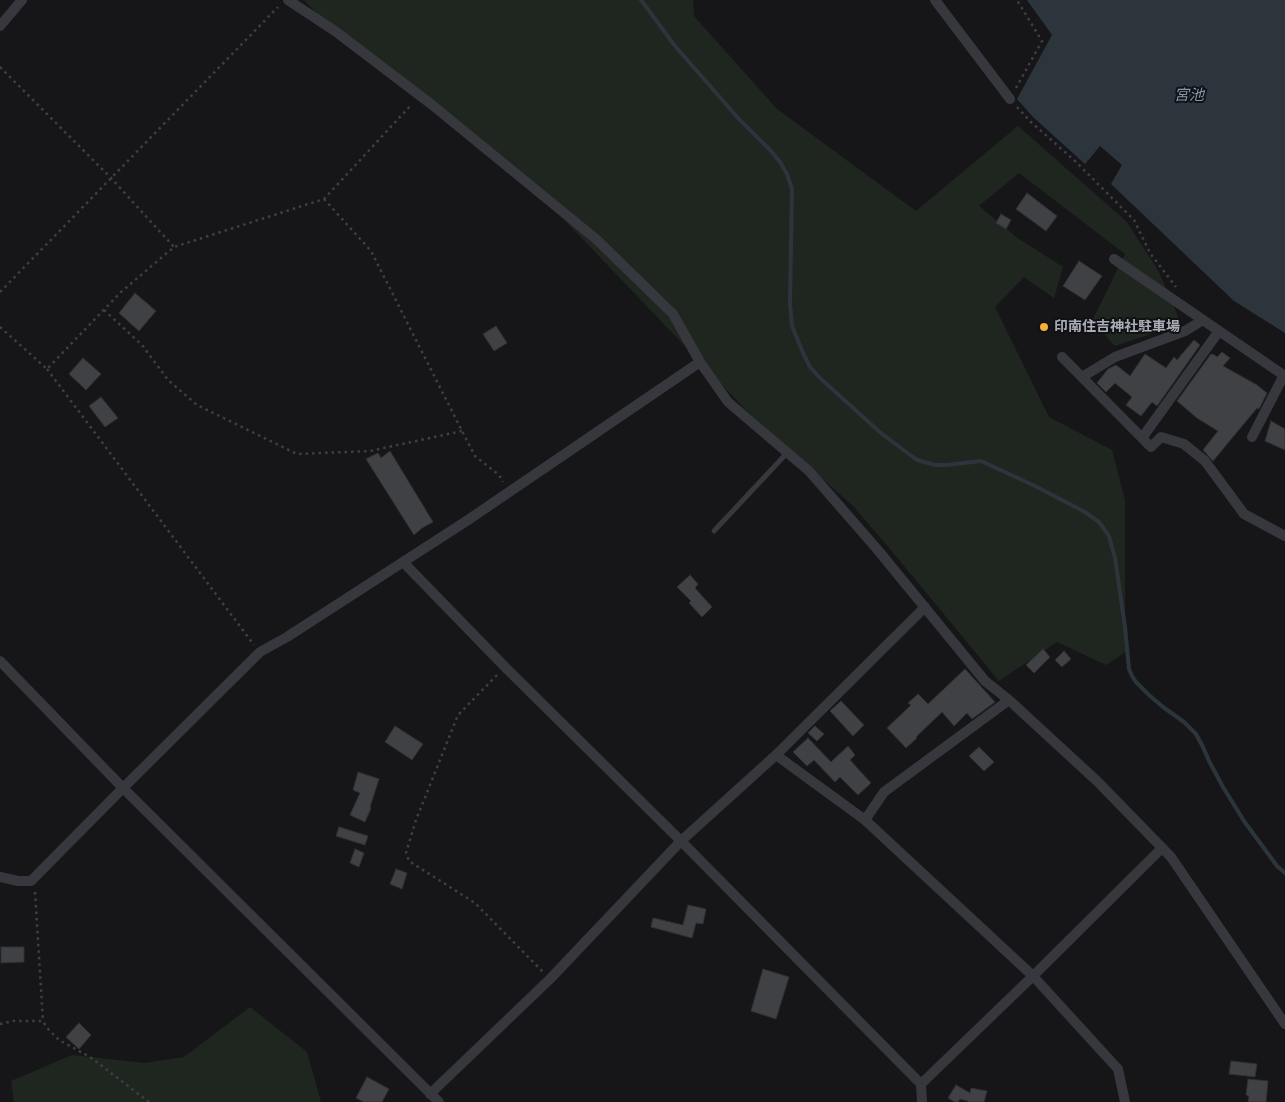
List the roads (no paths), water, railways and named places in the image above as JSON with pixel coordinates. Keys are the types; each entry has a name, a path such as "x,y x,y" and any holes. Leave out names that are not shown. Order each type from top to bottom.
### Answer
{"street":[{"path":"0,26 22,0"},
{"path":"288,0 335,31 424,98 596,239 673,314 700,362 728,402 809,471 878,549 985,681 1009,700 1098,782 1172,857 1285,1024"},
{"path":"935,0 1010,99"},
{"path":"1114,259 1285,376 1252,437"},
{"path":"1082,377 1114,357 1185,332 1203,320"},
{"path":"1142,438 1219,331"},
{"path":"1062,357 1151,447 1161,437 1184,444 1205,461 1244,514 1285,536"},
{"path":"0,877 18,881 31,881 260,652 287,637 508,493 700,362"},
{"path":"403,562 505,667 921,1084 922,1102"},
{"path":"430,1094 550,979 680,841 776,755 924,607"},
{"path":"0,661 123,788 439,1102"},
{"path":"865,820 884,792 1009,700"},
{"path":"776,755 865,820 1032,976 1118,1069 1125,1102"},
{"path":"921,1084 1162,848"}],"lane":[{"path":"714,531 787,452"}],"water":[{"name":"宮池","path":"1027,0 1285,0 1285,333 1234,301 1111,184 1122,165 1100,146 1085,164 1033,117 1017,99 1052,35"}],"waterway":[{"path":"641,0 675,46 738,118 771,151 787,174 792,189 790,303 792,326 810,367 882,434 917,460 935,465 981,461 1035,486 1085,512 1099,522 1109,536 1115,558 1129,669 1132,676 1149,695 1184,722 1196,734 1223,787 1244,821 1277,866 1285,873"}],"place":[{"name":"印南住吉神社駐車場","path":"1044,327"}]}
